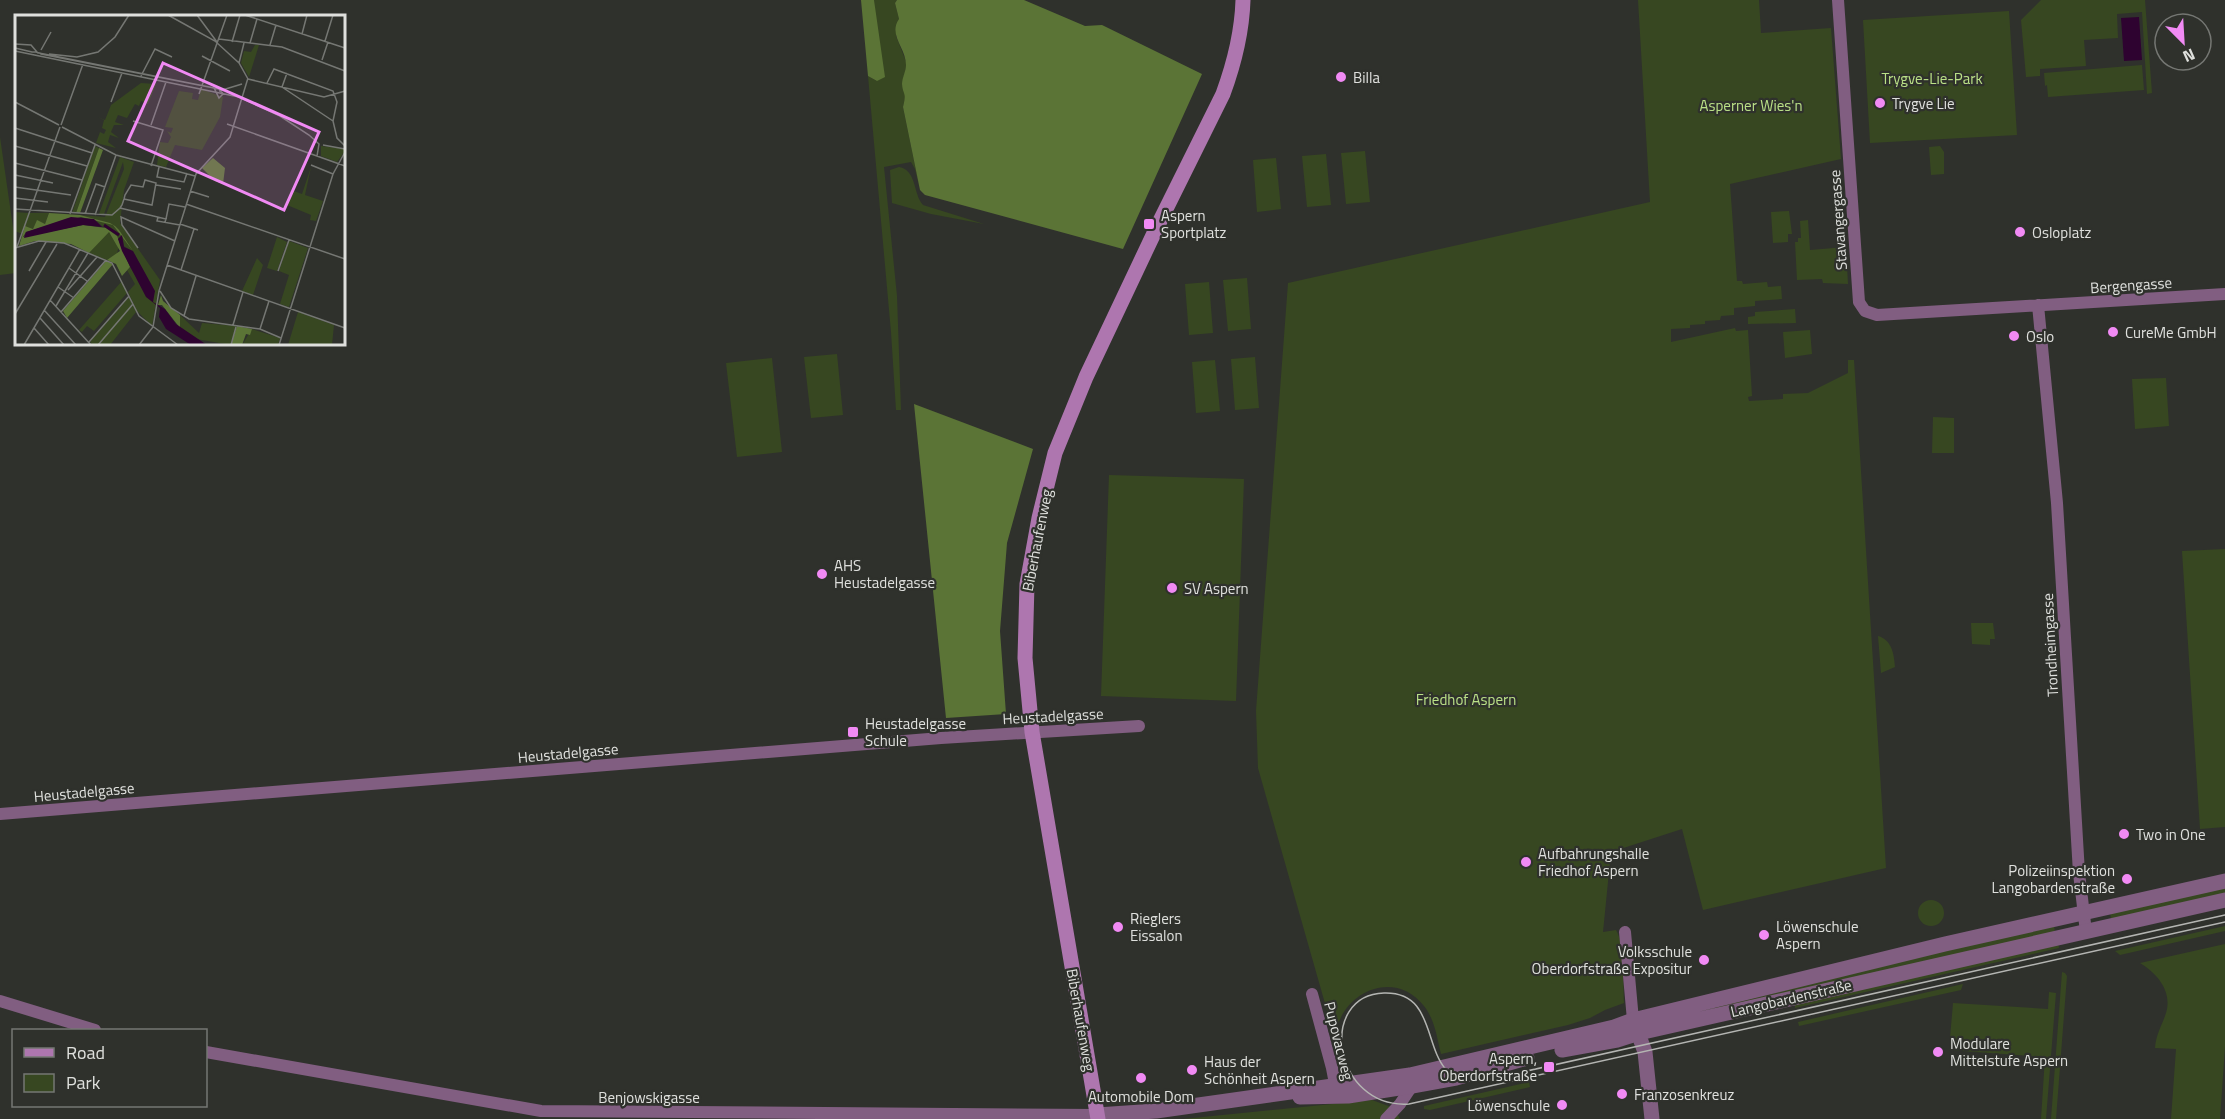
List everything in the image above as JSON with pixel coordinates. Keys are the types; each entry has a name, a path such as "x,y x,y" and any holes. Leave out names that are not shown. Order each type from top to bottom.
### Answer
{"main road":[{"name":"Biberhaufenweg","path":"1097,1117 1032,732 1025,658 1027,584 1039,518 1055,453 1091,367 1223,94 1236,50 1243,0"}],"street":[{"name":"Stavangergasse","path":"1838,0 1859,302 1865,311 1877,315 2038,305"},
{"name":"Bergengasse","path":"2038,305 2225,294"},
{"name":"Trondheimgasse","path":"2038,305 2057,503 2079,873 2086,932"},
{"name":"Heustadelgasse","path":"0,814 908,740 1139,726"},
{"name":"Langobardenstraße","path":"1336,1091 1357,1095 1411,1081 1456,1078 1540,1054 1617,1040 1636,1027 1916,950 2225,881"},
{"name":"Langobardenstraße","path":"1636,1027 2086,932 2225,900"},
{"path":"1625,932 1636,1027 1647,1063 1652,1119"},
{"name":"Pupovacweg","path":"1312,994 1336,1091"},
{"path":"0,1001 92,1029"},
{"name":"Benjowskigasse","path":"207,1052 541,1111 1097,1117"},
{"path":"1097,1117 1156,1111 1280,1092 1305,1098 1336,1091 1411,1081"},
{"path":"1386,1119 1411,1081"}],"green space":[{"path":"861,0 874,0 885,77 877,81 868,76"},
{"path":"874,0 897,0 895,3 899,19 896,36 907,64 902,84 906,95 903,107 920,190 911,162 884,167 897,296 901,410 896,410 868,76 877,81"},
{"path":"897,0 1024,0 1085,26 1102,25 1202,74 1123,249 925,195 920,190 903,107 905,96 902,84 906,65 895,31 899,19 895,3"},
{"name":"Friedhof Aspern","path":"1638,0 1759,0 1761,33 1831,28 1841,159 1730,184 1737,281 1742,281 1743,284 1767,282 1768,287 1781,286 1782,299 1755,301 1755,306 1734,308 1734,315 1721,316 1720,320 1690,325 1690,328 1671,329 1671,342 1735,328 1736,331 1748,330 1752,396 1748,397 1749,401 1783,399 1783,394 1808,393 1848,373 1848,360 1854,360 1886,868 1703,910 1682,829 1611,852 1603,932 1616,930 1619,936 1624,1003 1568,1025 1441,1054 1428,1011 1413,995 1401,989 1388,987 1363,994 1352,1002 1343,1013 1337,1027 1332,1028 1258,768 1256,711 1288,283 1650,202"},
{"path":"2041,0 2145,0 2152,93 2147,94 2142,12 2117,14 2118,38 2084,40 2086,66 2040,69 2040,76 2026,77 2021,20"},
{"name":"Trygve-Lie-Park","path":"2009,11 2017,135 1870,143 1863,20"},
{"path":"2142,65 2144,90 2048,97 2044,73"},
{"path":"0,137 15,241 15,273 0,275"},
{"path":"1940,146 1944,152 1944,174 1931,175 1929,147"},
{"path":"1365,151 1370,202 1346,204 1341,153"},
{"path":"1326,154 1331,205 1307,207 1302,156"},
{"path":"1276,158 1281,209 1257,212 1253,160"},
{"path":"899,167 905,169 912,177 923,205 984,224 931,214 892,203 890,170"},
{"path":"1789,211 1792,234 1788,234 1788,242 1773,243 1771,212"},
{"path":"1808,220 1810,250 1846,247 1848,284 1823,283 1822,279 1797,280 1795,242 1801,238 1800,221"},
{"path":"1247,278 1251,329 1228,331 1223,280"},
{"path":"1209,282 1213,333 1189,335 1185,284"},
{"path":"1795,309 1796,323 1748,324 1748,317 1755,316 1755,312"},
{"path":"1810,330 1812,354 1785,358 1783,332"},
{"path":"837,354 843,415 811,418 804,357"},
{"path":"1255,357 1259,408 1235,410 1231,359"},
{"path":"772,358 782,452 737,457 726,363"},
{"path":"1215,360 1220,411 1196,413 1192,362"},
{"path":"2166,378 2169,426 2135,429 2132,379"},
{"path":"914,404 1033,449 1007,543 1000,631 1006,714 946,718"},
{"path":"1933,417 1954,418 1954,453 1932,453"},
{"name":"SV Aspern","path":"1109,475 1244,479 1236,701 1101,696"},
{"path":"2225,549 2225,827 2200,829 2182,551"},
{"path":"1971,623 1993,623 1995,639 1990,639 1990,645 1972,644"},
{"path":"1878,636 1889,644 1895,667 1881,673"},
{"path":"2225,885 2225,895 2111,920 2110,911"},
{"path":"1931,900 1940,904 1944,913 1940,922 1931,926 1922,922 1918,913 1922,904"},
{"path":"2054,925 2055,933 1679,1018 1677,1016 1775,993 1812,978"},
{"path":"2225,926 2225,931 2120,955 2115,951"},
{"path":"2058,941 2059,948 1795,1008 1795,1003"},
{"path":"2225,944 2225,1047 2220,1119 2171,1119 2176,1049 2155,1048 2167,1008 2166,992 2153,973 2140,963"},
{"path":"2062,972 2067,976 2056,1119 2051,1119"},
{"path":"1963,984 1961,990 1799,1026 1798,1022"},
{"path":"2049,992 2056,993 2046,1119 2041,1119 2045,1057 1949,1050 1953,1003 2048,1009"},
{"path":"1529,1082 1530,1087 1430,1110 1424,1109 1424,1106"},
{"path":"1372,1100 1394,1108 1400,1119 1183,1119"}],"shaded area":[{"path":"2139,17 2142,60 2124,61 2121,18"}],"tram line":[{"path":"2225,915 1482,1081 1460,1079 1446,1070 1437,1055 1417,1007 1404,996 1384,993 1363,999 1349,1012 1342,1030 1343,1051 1350,1072 1364,1089 1383,1101 1409,1104 2225,922"}],"place":[{"name":"Billa","path":"1341,77"},
{"name":"Trygve Lie","path":"1880,103"},
{"name":"Aspern Sportplatz","path":"1149,224"},
{"name":"Osloplatz","path":"2020,232"},
{"name":"CureMe GmbH","path":"2113,332"},
{"name":"Oslo","path":"2014,336"},
{"name":"AHS Heustadelgasse","path":"822,574"},
{"name":"SV Aspern","path":"1172,588"},
{"name":"Heustadelgasse Schule","path":"853,732"},
{"name":"Two in One","path":"2124,834"},
{"name":"Aufbahrungshalle Friedhof Aspern","path":"1526,862"},
{"name":"Polizeiinspektion Langobardenstraße","path":"2127,879"},
{"name":"Rieglers Eissalon","path":"1118,927"},
{"name":"Löwenschule Aspern","path":"1764,935"},
{"name":"Volksschule Oberdorfstraße Expositur","path":"1704,960"},
{"name":"Modulare Mittelstufe Aspern","path":"1938,1052"},
{"name":"Aspern, Oberdorfstraße","path":"1549,1067"},
{"name":"Haus der Schönheit Aspern","path":"1192,1070"},
{"name":"Automobile Dom","path":"1141,1078"},
{"name":"Franzosenkreuz","path":"1622,1094"},
{"name":"Löwenschule","path":"1562,1105"}],"park label":[{"name":"Asperner Wies'n","path":"1751,105"}]}
